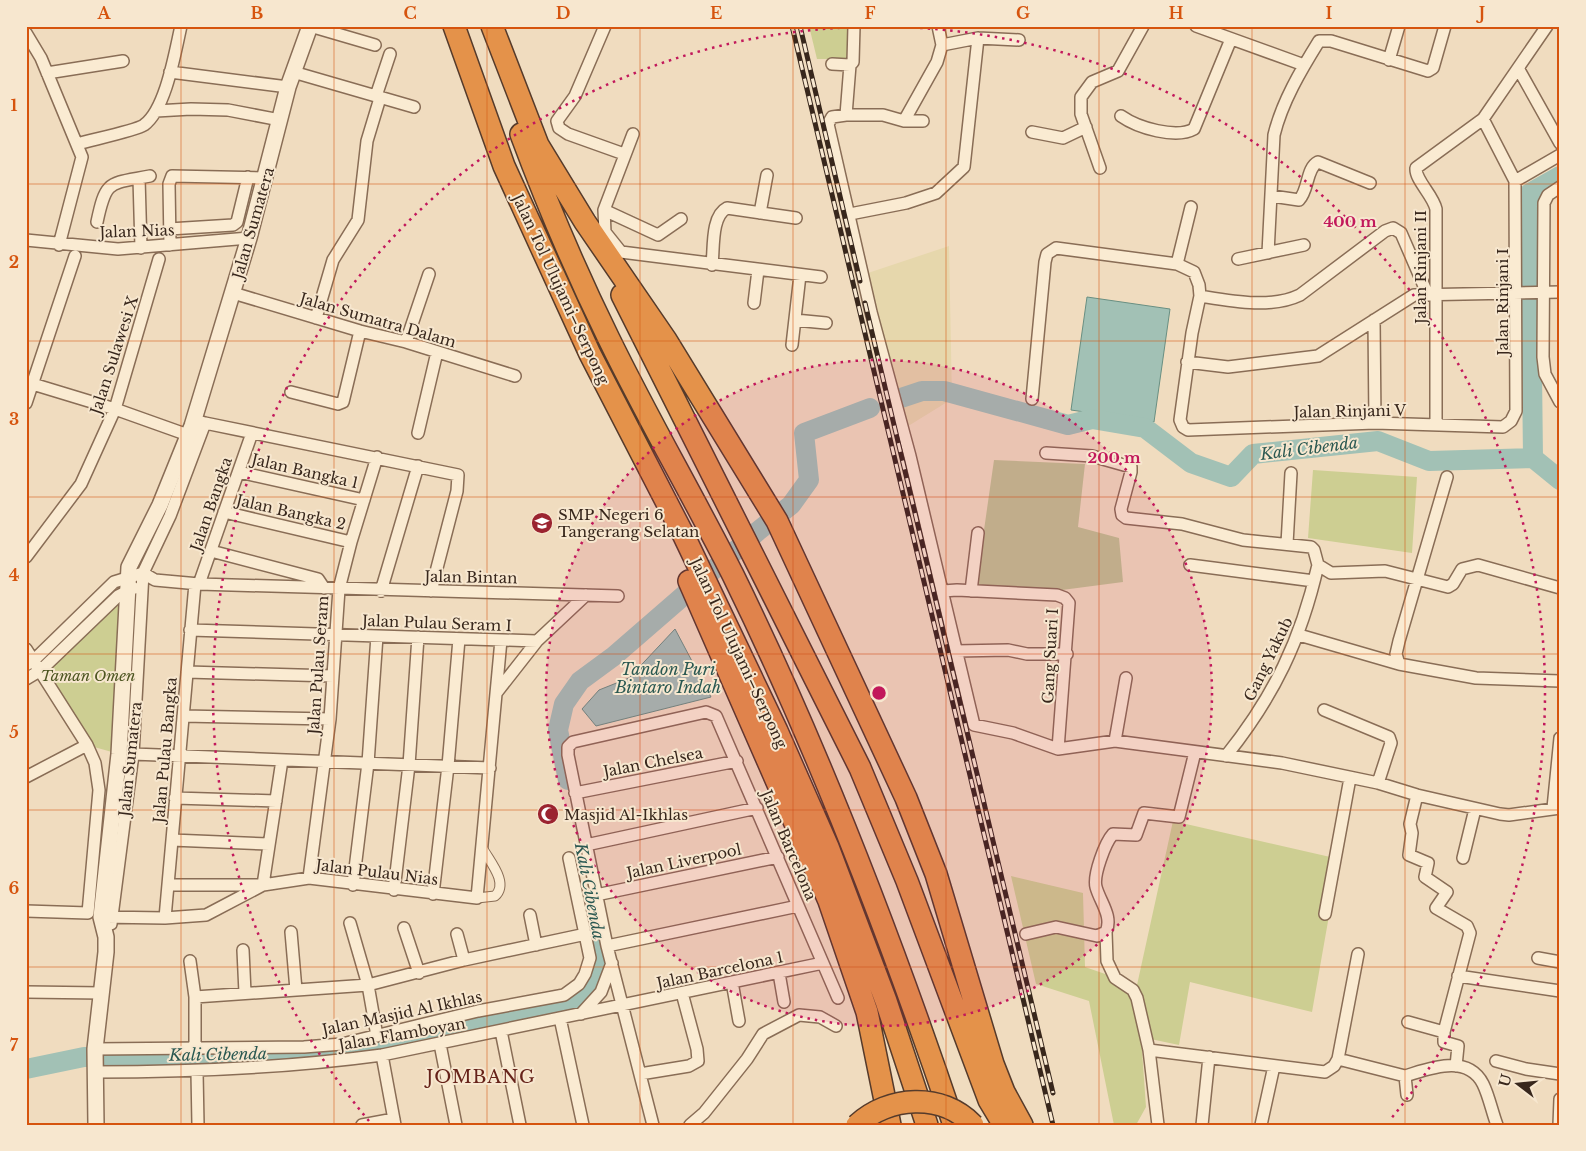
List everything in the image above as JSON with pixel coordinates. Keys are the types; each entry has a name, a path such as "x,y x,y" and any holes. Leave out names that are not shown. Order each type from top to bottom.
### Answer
{"highway":[{"name":"Jalan Tol Ulujami–Serpong","path":"454,26 504,166 590,354 679,540 712,595 828,847 886,1001 928,1125"},
{"name":"Jalan Tol Ulujami–Serpong","path":"480,26 549,209 609,339 732,575 798,719 848,838 909,993 954,1125"},
{"path":"492,26 538,145 585,222 666,340 777,521 906,798 936,874 993,1064 1004,1092 1022,1125"},
{"path":"585,222 860,768 907,881 990,1100 1004,1125"},
{"path":"679,540 709,625 829,901 867,1012 890,1125"},
{"path":"857,1125 869,1114 890,1104 908,1102 928,1103 950,1109 973,1125"}],"street":[{"path":"77,144 143,126 156,111 170,72 181,26"},
{"path":"310,26 375,45"},
{"name":"Jalan Sumatera","path":"96,1125 95,1062 102,993 119,754 136,581 170,516 199,422 266,178 288,87 310,26"},
{"path":"605,26 575,96 557,121 559,128 568,134 624,154"},
{"path":"846,115 850,65 853,62 854,26"},
{"path":"904,122 934,70 942,45 938,26"},
{"path":"1100,168 1080,107 1083,91 1092,82 1118,71 1143,26"},
{"path":"1196,26 1212,29 1232,40 1304,64"},
{"path":"1389,60 1399,26"},
{"path":"1268,253 1274,135 1278,121 1304,64 1319,41 1326,40 1430,71 1445,26"},
{"path":"1547,26 1483,119 1515,182 1560,155"},
{"path":"26,33 47,73 82,157 59,245"},
{"path":"942,45 978,38 1019,40"},
{"path":"850,214 906,203 936,193 964,167 978,38"},
{"path":"1121,116 1133,124 1157,131 1188,132 1194,129 1232,40"},
{"path":"316,318 333,260 358,220 367,141 390,54"},
{"path":"47,73 123,61"},
{"path":"832,64 850,65"},
{"path":"1518,68 1560,143"},
{"path":"170,72 288,87"},
{"path":"293,72 414,107"},
{"path":"156,111 228,110 280,120"},
{"path":"923,121 904,122 883,115 846,115 832,118 828,124 871,312 943,591 974,725 1013,733 1058,749 1115,741 1282,764 1378,783 1416,795 1509,815 1556,808 1560,738"},
{"name":"Jalan Rinjani II","path":"1436,425 1431,293 1436,209 1433,196 1418,176 1416,168 1483,119"},
{"path":"1032,132 1063,138 1086,127"},
{"path":"633,134 604,210 605,232 621,252 712,265 821,277"},
{"path":"1272,196 1300,200 1304,195 1312,167 1318,162 1370,183"},
{"path":"170,245 169,184 172,176 266,178"},
{"path":"760,213 767,176"},
{"path":"97,222 106,188 145,177 142,248"},
{"path":"170,229 233,225 237,222 248,177"},
{"name":"Jalan Rinjani I","path":"1512,421 1516,411 1520,292 1515,182"},
{"path":"1560,188 1548,195 1544,203 1539,292 1545,374 1560,402"},
{"path":"1177,264 1191,207"},
{"path":"712,265 717,220 721,211 728,208 796,218"},
{"path":"604,210 658,235 681,219"},
{"path":"1200,296 1259,302 1289,300 1300,295 1385,231 1393,228 1402,233 1431,293"},
{"name":"Jalan Nias","path":"26,240 59,245 118,249 249,238"},
{"path":"1238,259 1304,245"},
{"path":"1032,399 1045,262 1047,254 1052,249 1177,264 1194,272 1199,285 1200,296 1187,362 1228,367 1312,358 1326,353 1414,295 1431,293 1560,292"},
{"path":"26,403 30,384 75,256"},
{"name":"Jalan Sulawesi X","path":"26,557 81,484 115,409 160,259"},
{"path":"754,303 758,270"},
{"path":"406,342 429,274"},
{"path":"792,345 800,275"},
{"name":"Jalan Sumatra Dalam","path":"233,293 360,331 406,342 515,376"},
{"path":"795,320 826,323"},
{"path":"1374,320 1376,423"},
{"path":"291,392 338,404 344,402 360,331"},
{"path":"418,433 437,352"},
{"name":"Jalan Rinjani V","path":"1187,362 1180,420 1183,427 1188,430 1376,423 1503,427 1512,421"},
{"path":"30,384 115,409 188,435"},
{"path":"199,422 455,473 460,479 431,592"},
{"name":"Jalan Sumatera","path":"106,917 133,754 136,581 132,557 160,505 188,435 199,422"},
{"name":"Jalan Bangka","path":"197,584 211,551 252,433"},
{"path":"1046,453 1092,456 1131,466 1121,509 1122,515 1126,518 1182,524 1242,540 1311,548 1314,550 1318,565 1331,573 1385,571 1448,587 1453,584 1462,569 1478,565 1560,588"},
{"name":"Jalan Pulau Seram","path":"309,878 330,719 339,589 350,542 377,457"},
{"path":"381,591 418,466"},
{"name":"Jalan Bangka 1","path":"238,472 364,500"},
{"path":"1287,544 1291,474"},
{"path":"1399,664 1396,654 1399,642 1446,477"},
{"name":"Jalan Bangka 2","path":"224,512 350,542"},
{"path":"972,591 978,533"},
{"name":"Jalan Bintan","path":"211,551 318,579 324,588"},
{"path":"1190,565 1314,581"},
{"name":"Gang Yakub","path":"1226,756 1251,725 1269,696 1299,635 1318,565"},
{"name":"Jalan Bintan","path":"136,581 155,580 197,584 381,591 618,596"},
{"path":"26,679 34,665 136,581"},
{"name":"Jalan Pulau Bangka","path":"164,918 190,630 197,584"},
{"name":"Gang Suari I","path":"943,591 1057,595 1066,598 1068,603 1067,654 1058,749"},
{"path":"496,692 537,641 586,595"},
{"name":"Jalan Pulau Seram I","path":"190,630 537,641"},
{"path":"1299,635 1399,664 1476,678 1560,681"},
{"path":"353,885 368,763 377,636"},
{"path":"394,890 409,765 418,637"},
{"path":"433,894 448,766 459,638"},
{"path":"477,898 501,640"},
{"path":"26,649 34,665 88,745 96,763 99,790 88,913 26,912"},
{"path":"956,651 1008,650 1027,654 1067,654"},
{"path":"187,672 333,676"},
{"path":"1115,741 1126,678"},
{"path":"1324,710 1389,737 1391,743 1378,783"},
{"name":"Jalan Barcelona","path":"575,793 568,754 568,747 573,742 706,712 716,716 838,998"},
{"path":"183,716 330,719"},
{"path":"26,778 88,745"},
{"path":"1158,1125 1149,1050 1137,998 1133,990 1115,978 1107,961 1107,928 1095,882 1107,844 1113,834 1136,835 1142,814 1179,817 1196,752"},
{"path":"133,754 490,768"},
{"path":"168,885 263,885 282,760"},
{"name":"Jalan Chelsea","path":"575,793 736,761"},
{"path":"1325,914 1350,778"},
{"path":"575,793 607,946 624,1006 640,1074 649,1124"},
{"path":"1416,795 1410,824 1412,833 1409,855 1428,863 1424,877 1446,892 1436,908 1466,926 1470,933 1444,1032 1444,1042 1458,1046 1456,1066"},
{"path":"176,798 276,801"},
{"path":"586,845 757,808"},
{"path":"1463,858 1475,809"},
{"path":"172,840 269,844"},
{"name":"Jalan Pulau Nias","path":"106,917 164,918 212,913 263,885 309,878 433,894 477,898 495,896 500,888 500,880 483,849"},
{"name":"Jalan Liverpool","path":"596,895 778,857"},
{"name":"Jalan Masjid Al Ikhlas","path":"95,1062 195,1048 304,1047 342,1044 478,1011 570,993 579,984 588,967 590,958 569,858"},
{"path":"607,946 798,906"},
{"path":"530,915 536,945"},
{"path":"350,923 368,985 378,1036"},
{"path":"1026,934 1058,927 1097,936 1107,928"},
{"path":"404,928 419,973"},
{"path":"291,932 296,990"},
{"path":"457,934 464,960"},
{"path":"195,997 368,985 464,960 586,934"},
{"path":"243,950 245,993"},
{"path":"1149,1050 1325,1072 1334,1066 1338,1059 1358,954"},
{"path":"1538,958 1560,962"},
{"path":"190,961 195,997 195,1048"},
{"path":"582,1014 601,992 612,963"},
{"name":"Jalan Barcelona 1","path":"624,1006 823,964"},
{"path":"780,973 784,1002"},
{"path":"1458,976 1560,991"},
{"path":"732,982 739,1021"},
{"path":"26,992 102,993"},
{"path":"640,1074 689,1066 698,1061 698,1049 682,993"},
{"name":"Jalan Flamboyan","path":"95,1062 197,1072 316,1064 382,1055 624,1006"},
{"path":"690,1125 704,1113 747,1059 763,1034 799,1015 820,1017 836,1026"},
{"path":"560,1018 583,1125"},
{"path":"1408,1022 1444,1032"},
{"path":"501,1031 520,1125"},
{"path":"440,1044 456,1125"},
{"path":"362,1125 395,1122 382,1055"},
{"path":"1202,1125 1209,1057"},
{"path":"1338,1059 1404,1076 1447,1065 1456,1066 1471,1072 1482,1083 1497,1125"},
{"path":"1496,1061 1526,1069 1560,1074"},
{"path":"1261,1125 1274,1066"},
{"path":"197,1072 198,1125"},
{"path":"1404,1076 1407,1095"},
{"path":"1559,1125 1560,1100"}],"shaded area":[{"path":"949,246 952,399 905,428 868,273"}],"green space":[{"path":"809,26 851,26 849,59 817,59"},
{"path":"994,460 1085,464 1078,527 1119,538 1123,582 1062,590 976,586"},
{"path":"1313,470 1417,477 1412,553 1308,538"},
{"name":"Taman Omen","path":"128,590 119,754 87,745 41,670"},
{"path":"1173,821 1339,859 1312,1012 1190,982 1179,1045 1141,1037 1146,1107 1136,1125 1114,1125 1089,1001 1036,984 1011,876 1083,893 1085,967 1137,985"}],"water":[{"path":"1087,297 1170,309 1154,422 1071,410"},
{"name":"Tandon Puri Bintaro Indah","path":"675,629 711,697 596,726 582,709 599,690 629,678"}],"waterway":[{"path":"1560,176 1530,193 1533,458 1560,480"},
{"name":"Kali Cibenda","path":"901,398 922,391 944,391 1068,425 1092,419 1145,428 1191,463 1231,477 1253,454 1378,441 1429,461 1533,458"},
{"name":"Kali Cibenda","path":"568,780 558,730 564,704 580,681 614,656 758,531 791,505 809,480 804,433 870,408"},
{"name":"Kali Cibenda","path":"26,1069 84,1057 175,1057 328,1051 573,1000 590,983 598,965 599,945 596,921"}],"railway":[{"path":"792,26 1053,1125"},
{"path":"800,26 860,281"},
{"path":"865,303 1053,1093"}],"place":[{"name":"SMP Negeri 6 Tangerang Selatan","path":"542,523"},
{"name":"Masjid Al-Ikhlas","path":"548,814"}],"district":[{"name":"JOMBANG","path":"481,1077"}]}
